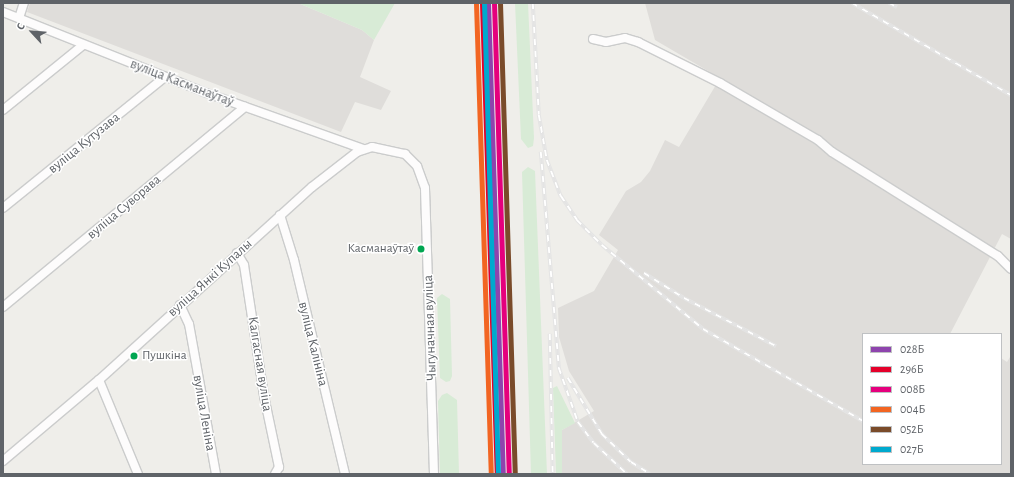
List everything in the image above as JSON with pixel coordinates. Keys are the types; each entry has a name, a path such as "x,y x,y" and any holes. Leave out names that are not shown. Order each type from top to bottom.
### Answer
{"street":[{"path":"19,18 24,3"},
{"name":"вуліца Касманаўтаў","path":"4,13 165,77 363,149"},
{"path":"593,39 606,42 625,38 638,42 720,83 818,140 832,152 998,256 1011,269"},
{"path":"3,110 83,45"},
{"name":"вуліца Кутузава","path":"3,208 165,77"},
{"name":"вуліца Суворава","path":"3,307 245,107"},
{"name":"Чыгуначная вуліца","path":"363,149 381,147 404,154 417,166 424,182 434,474"},
{"name":"вуліца Янкі Купалы","path":"3,461 99,380 237,253 312,187 363,149"},
{"name":"вуліца Калініна","path":"280,215 294,260 345,474"},
{"name":"Калгасная вуліца","path":"237,253 244,266 264,396 279,467 275,474"},
{"name":"вуліца Леніна","path":"180,305 189,324 216,474"},
{"path":"99,380 138,474"}],"shaded area":[{"path":"30,3 298,3 362,30 374,40 360,77 391,91 381,110 355,102 341,132 27,12"},
{"path":"645,3 1011,3 1011,239 1002,234 951,333 862,333 862,465 1002,465 1002,359 1007,362 1010,357 1011,474 562,474 562,430 594,411 569,371 559,337 558,308 594,291 618,250 599,235 626,191 641,182 650,171 665,140 679,147 720,78 655,40"}],"green space":[{"path":"298,3 395,3 374,40 362,30"},
{"path":"515,3 528,3 534,138 533,146 528,148 521,139"},
{"path":"528,167 535,171 547,474 531,474 522,172"},
{"path":"442,294 450,299 452,376 450,381 446,382 440,378 437,298"},
{"path":"557,386 575,423 562,430 562,474 556,474 553,388"},
{"path":"447,393 457,400 459,474 440,474 438,401 442,395"}],"railway":[{"path":"533,3 539,115 547,160 561,196 577,220 602,245 703,329 862,420"},
{"path":"852,3 1011,95"},
{"path":"889,3 897,7"},
{"path":"541,152 559,368 578,422 594,443 627,474"},
{"path":"644,273 684,298 776,346"},
{"path":"550,334 553,474"},
{"path":"568,378 602,434 631,462 650,474"}],"transit line":[{"name":"004Б","path":"476,3 491,474"},
{"name":"296Б","path":"482,3 497,474"},
{"name":"027Б","path":"484,3 498,474"},
{"name":"028Б","path":"488,3 503,474"},
{"name":"008Б","path":"494,3 509,474"},
{"name":"052Б","path":"500,3 515,474"}],"place":[{"name":"Касманаўтаў","path":"421,249"},
{"name":"Пушкіна","path":"134,356"}]}
